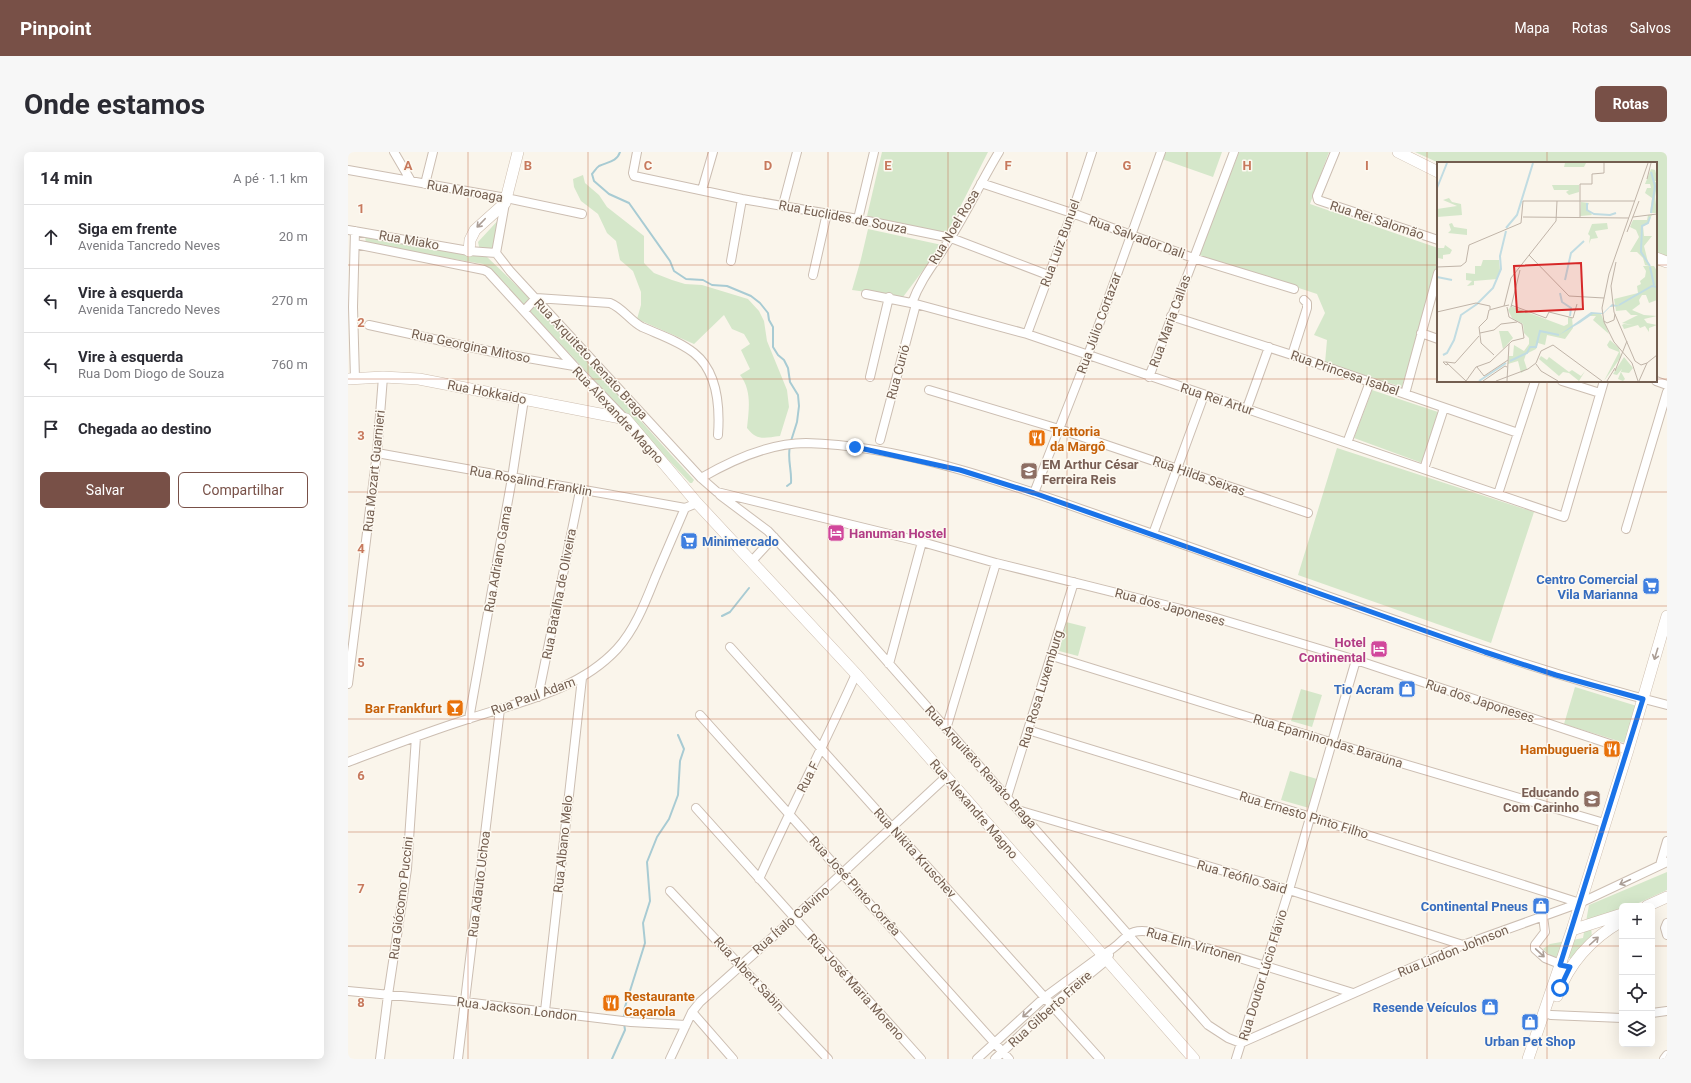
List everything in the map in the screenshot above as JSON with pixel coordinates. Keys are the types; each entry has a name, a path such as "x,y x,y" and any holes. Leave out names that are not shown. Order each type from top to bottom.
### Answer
{"street":[{"path":"394,152 412,181"},
{"path":"425,184 433,152"},
{"path":"505,200 474,230 470,240 469,251 496,253 505,200 518,152"},
{"name":"Rua Euclides de Souza","path":"637,152 633,175 742,200 783,205 951,238 1048,275"},
{"path":"702,190 713,152"},
{"path":"783,205 796,152"},
{"path":"858,219 874,152"},
{"name":"Rua Noel Rosa","path":"914,303 918,287 928,270 951,238 999,152"},
{"name":"Rua Júlio Cortazar","path":"1034,493 1088,355 1161,152"},
{"name":"Rua Maria Callas","path":"1149,377 1234,152"},
{"name":"Rua Rei Salomão","path":"1335,152 1317,199 1437,240"},
{"path":"1398,152 1437,172"},
{"name":"Rua Luiz Bunuel","path":"1027,334 1072,213 1090,153"},
{"name":"Rua Maroaga","path":"348,170 582,214"},
{"name":"Rua Salvador Dali","path":"981,183 1072,213 1193,258 1294,289"},
{"path":"731,261 742,200"},
{"path":"813,275 827,214"},
{"path":"351,379 350,307 355,244 352,230"},
{"name":"Rua Miako","path":"352,230 469,251"},
{"name":"Rua Alexandre Magno","path":"355,244 484,270 626,419 751,562 856,674 946,777 1107,955 1194,1059"},
{"name":"Rua Arquiteto Renato Braga","path":"496,253 704,481"},
{"path":"1657,258 1667,262"},
{"path":"1405,394 1437,277"},
{"name":"Rua Rei Artur","path":"866,294 914,303 1027,334 1149,377 1247,408 1564,517 1600,393"},
{"path":"524,311 536,298 610,303 621,309 642,326 657,332 695,353 706,367 718,396 720,411 718,435"},
{"name":"Rua Curió","path":"870,378 888,298"},
{"path":"1292,355 1307,308 1307,303 1304,300"},
{"name":"Rua Curió","path":"880,440 914,303"},
{"name":"Rua Princesa Isabel","path":"1171,316 1292,355 1518,433"},
{"name":"Rua Georgina Mitoso","path":"369,324 493,352 574,366"},
{"path":"1421,333 1437,339"},
{"path":"1247,408 1268,347"},
{"name":"Rua Hokkaido","path":"351,379 383,377 419,380 626,419"},
{"name":"Rua Mozart Guarnieri","path":"348,684 377,453 383,377"},
{"path":"1657,381 1667,384"},
{"path":"1348,443 1370,382"},
{"path":"1498,494 1535,382"},
{"path":"1565,382 1600,393 1604,382"},
{"name":"Rua Hilda Seixas","path":"929,390 1059,429 1308,513"},
{"path":"1626,529 1664,413 1667,392"},
{"path":"1153,534 1204,395"},
{"name":"Rua Adriano Gama","path":"469,719 512,478 524,399"},
{"path":"1424,469 1444,408"},
{"path":"704,481 732,461 773,448 804,443 855,447 960,470 1034,493 1153,534 1485,652 1556,675 1667,705"},
{"name":"Rua Rosalind Franklin","path":"377,453 580,491 685,508"},
{"name":"Rua dos Japoneses","path":"704,481 717,492 922,542 996,563 1213,617 1356,660 1628,750"},
{"name":"Rua Batalha de Oliveira","path":"538,697 580,491"},
{"name":"Rua Arquiteto Renato Braga","path":"717,492 774,537 1129,933 1208,1025 1228,1038 1241,1043"},
{"path":"685,508 698,503"},
{"name":"Rua Paul Adam","path":"348,762 416,737 538,697 582,678 617,649 632,629 641,612 685,508"},
{"path":"751,562 774,537"},
{"path":"889,664 922,542"},
{"path":"946,729 996,563"},
{"name":"Rua Rosa Luxemburg","path":"1007,797 1074,582"},
{"path":"1536,1059 1561,986 1572,930 1604,823 1628,750 1667,616"},
{"name":"Rua Nikita Kruschev","path":"730,647 1100,1059"},
{"name":"Rua Epaminondas Baraúna","path":"1052,656 1333,743 1604,823"},
{"name":"Rua Doutor Lúcio Flávio","path":"1236,1059 1311,817 1356,660"},
{"name":"Rua F","path":"759,879 789,812 822,749 856,674"},
{"name":"Rua Albano Melo","path":"544,1011 582,678"},
{"name":"Rua Adauto Uchoa","path":"458,1059 500,709"},
{"name":"Rua José Pinto Corrêa","path":"700,715 844,873 1009,1059"},
{"name":"Rua Ernesto Pinto Filho","path":"1028,730 1311,817 1580,903"},
{"name":"Rua Giócomo Puccini","path":"380,1059 407,869 416,737"},
{"name":"Rua Ítalo Calvino","path":"670,1059 692,1012 700,1002 844,873 946,777"},
{"name":"Rua José Maria Moreno","path":"696,808 921,1059"},
{"name":"Rua Teófilo Said","path":"1020,811 1289,890 1463,945"},
{"path":"1663,864 1667,841"},
{"name":"Rua Lindon Johnson","path":"1241,1043 1463,945 1580,903 1663,864"},
{"name":"Rua Albert Sabin","path":"670,890 741,964 828,1059"},
{"path":"1654,903 1667,897"},
{"path":"1572,930 1619,915"},
{"path":"1543,916 1545,932 1535,945 1536,949 1544,958 1565,966"},
{"path":"1667,922 1665,928 1667,936"},
{"path":"1528,1059 1565,966 1594,940 1619,923"},
{"name":"Rua Elin Virtonen","path":"1107,955 1129,933 1139,930 1158,933 1353,993"},
{"name":"Rua Gilberto Freire","path":"977,1059 1045,997 1107,955"},
{"name":"Rua Gilberto Freire","path":"994,1059 1107,955"},
{"name":"Rua Jackson London","path":"348,991 465,1002 620,1021 686,1025"},
{"path":"1655,1013 1667,1011"},
{"path":"692,1012 733,1059"},
{"path":"1551,1015 1619,1018"},
{"path":"1664,1059 1667,1055"}],"green space":[{"path":"882,152 988,152 947,233 867,216"},
{"path":"1161,152 1222,152 1213,177 1159,158"},
{"path":"1239,152 1329,152 1310,204 1437,248 1437,268 1402,387 1325,363 1327,340 1314,335 1325,313 1317,294 1199,255"},
{"path":"1415,152 1667,152 1667,257 1657,254 1657,162 1437,162"},
{"path":"583,175 585,183 599,195 607,207 644,236 644,263 654,273 685,284 702,285 748,299 759,311 764,321 767,341 787,390 789,407 780,436 761,438 754,435 747,428 749,400 744,381 740,375 750,369 741,350 750,344 744,334 732,329 724,315 694,344 637,319 641,305 641,292 633,271 620,260 616,241 607,233 598,214 581,201 574,187 573,179"},
{"path":"502,216 493,247 483,253 566,337 694,480 692,483 690,483 502,281 483,264 366,244 365,236 480,251 478,242"},
{"path":"868,229 942,245 903,297 852,290"},
{"path":"1372,390 1438,412 1422,463 1354,438"},
{"path":"1337,448 1534,512 1491,643 1298,575"},
{"path":"1066,622 1086,627 1078,656 1059,651"},
{"path":"1575,687 1640,707 1628,744 1564,724"},
{"path":"1301,689 1322,695 1312,727 1291,721"},
{"path":"1290,771 1317,779 1309,808 1281,800"},
{"path":"1667,872 1667,890 1639,903 1619,903 1619,911 1591,924 1592,940 1573,958 1553,958 1543,949 1550,944 1583,938 1589,905"}],"waterway":[{"path":"620,152 617,158 597,168 592,174 594,181 609,194 629,203 670,261 674,271 686,279 703,280 712,285 727,286 751,296 760,303 768,313 769,320 773,327 773,347 778,355 784,360 788,368 790,382 798,395 799,406 797,422 791,441"},
{"path":"787,486 791,483 789,455 790,446"},
{"path":"722,616 730,612 749,588"},
{"path":"624,1019 624,1010 645,943 643,923 650,901 647,862 657,837 669,819 678,795 680,761 684,749 678,735"},
{"path":"612,1059 625,1030 624,1023"}],"place":[{"name":"Trattoria da Margô","path":"1037,438"},
{"name":"EM Arthur César Ferreira Reis","path":"1029,471"},
{"name":"Hanuman Hostel","path":"836,533"},
{"name":"Minimercado","path":"689,541"},
{"name":"Centro Comercial Vila Marianna","path":"1651,586"},
{"name":"Hotel Continental","path":"1379,649"},
{"name":"Tio Acram","path":"1407,689"},
{"name":"Bar Frankfurt","path":"455,708"},
{"name":"Hambugueria","path":"1612,749"},
{"name":"Educando Com Carinho","path":"1592,799"},
{"name":"Continental Pneus","path":"1541,906"},
{"name":"Restaurante Caçarola","path":"611,1003"},
{"name":"Resende Veículos","path":"1490,1007"},
{"name":"Urban Pet Shop","path":"1530,1022"}],"route":[{"path":"855,447 960,470 1034,493 1485,652 1556,675 1643,699 1560,965 1570,967 1560,988"}]}
